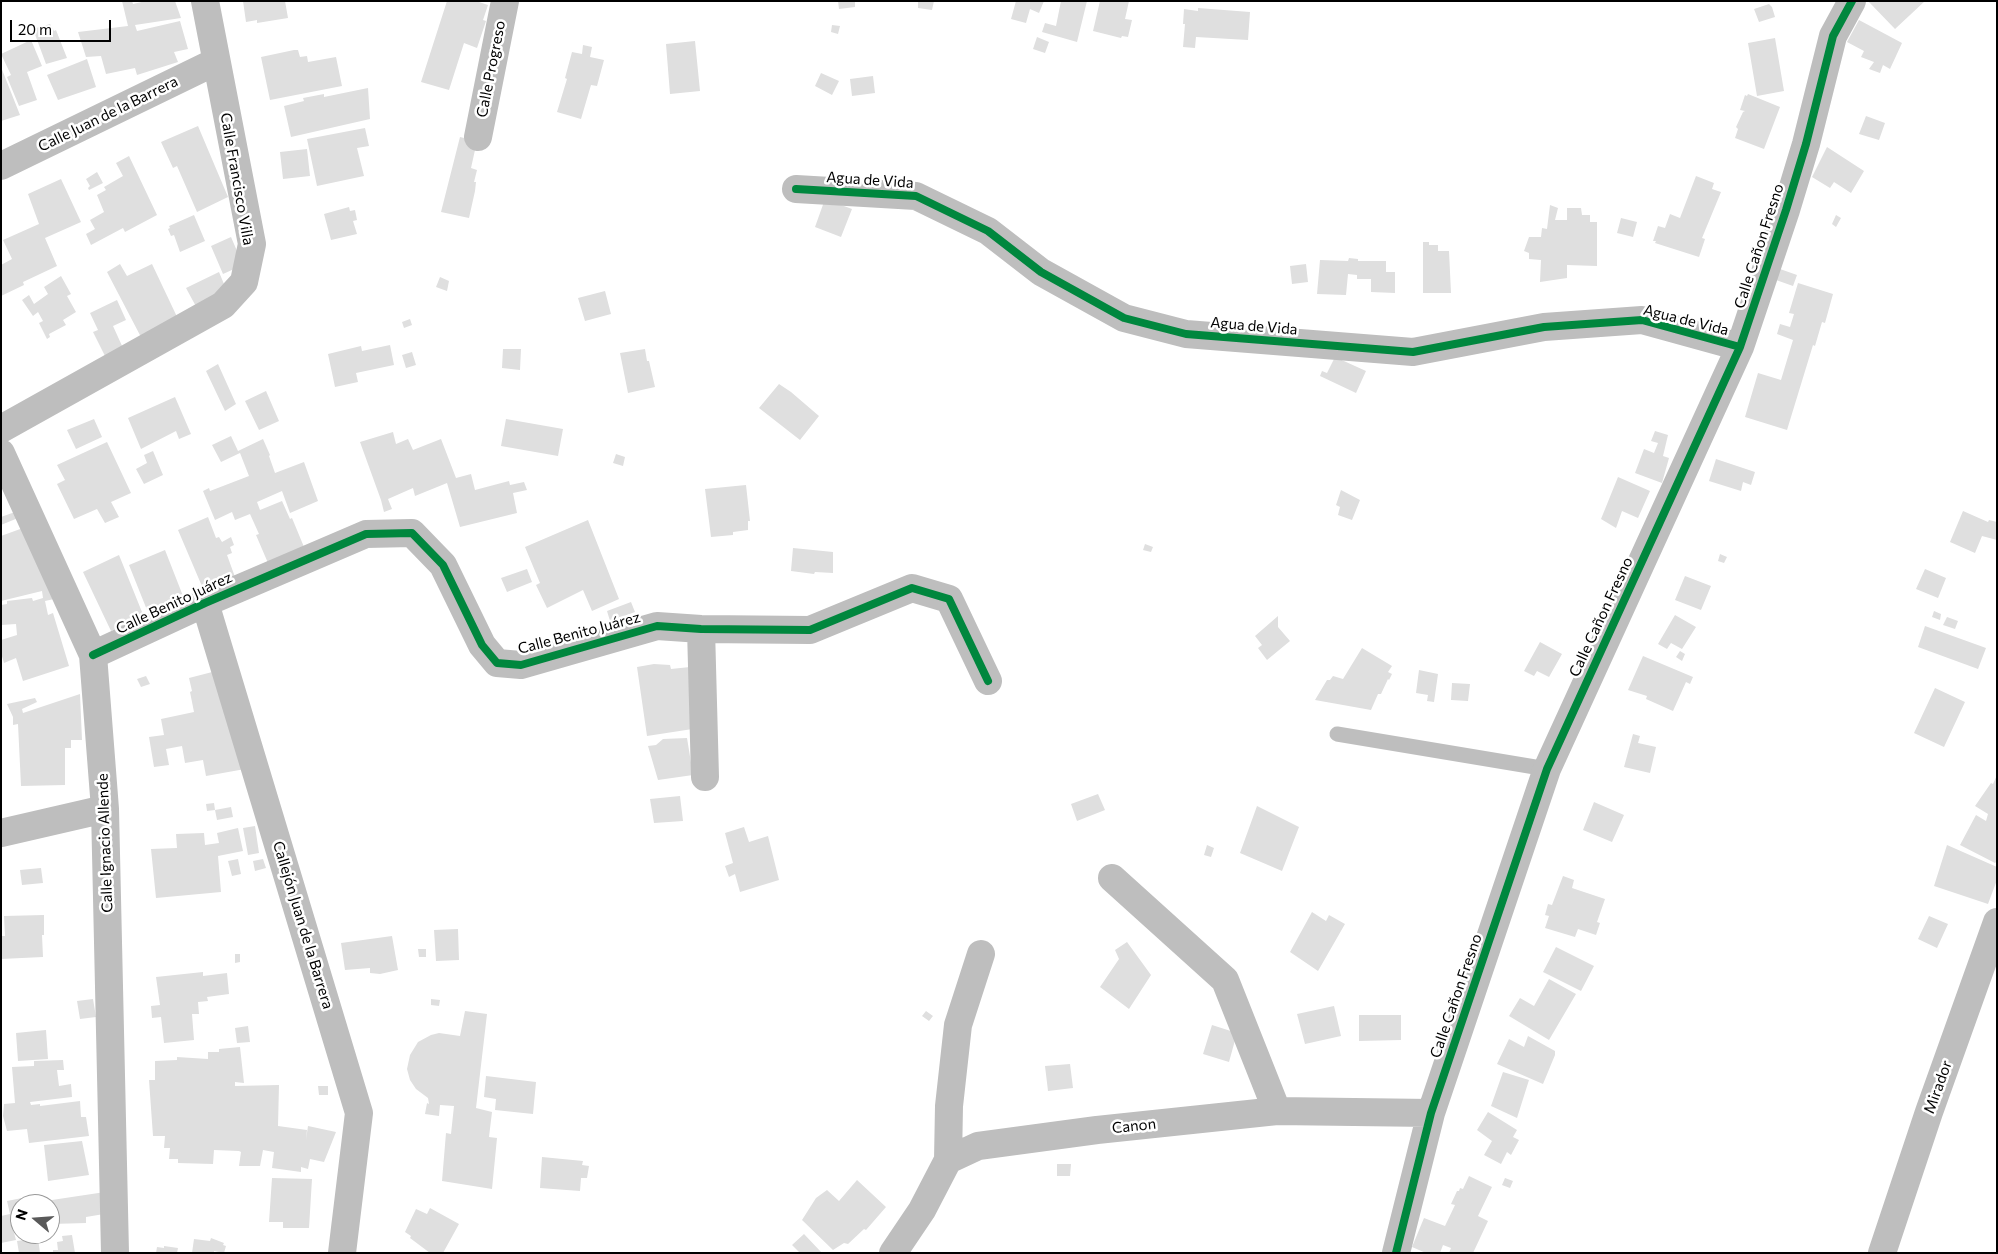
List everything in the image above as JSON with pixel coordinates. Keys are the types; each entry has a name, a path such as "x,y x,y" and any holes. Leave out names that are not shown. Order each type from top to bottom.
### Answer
{"street":[{"name":"Calle Francisco Villa","path":"1,429 223,305 244,282 252,244 215,62 205,1"},
{"name":"Calle Progreso","path":"478,137 504,1"},
{"name":"Calle Cañon Fresno","path":"1396,1253 1431,1113 1547,769 1740,347 1800,163 1833,36 1852,1"},
{"name":"Calle Juan de la Barrera","path":"1,166 215,62"},
{"name":"Agua de Vida","path":"796,189 916,196 988,231 1041,272 1124,318 1186,334 1413,352 1544,327 1642,320 1740,347"},
{"name":"Calle Ignacio Allende","path":"1,453 93,655 105,809 115,1253"},
{"name":"Calle Benito Juárez","path":"93,655 206,603 366,534 412,533 443,565 482,644 497,663 521,665 657,626 701,629 810,630 912,588 949,599 988,681"},
{"name":"Callejón Juan de la Barrera","path":"206,603 359,1113 342,1253"},
{"path":"701,629 705,777"},
{"path":"1,833 105,809"},
{"path":"1112,878 1225,980 1277,1111"},
{"name":"Mirador","path":"1882,1253 1929,1112 1997,922"},
{"path":"893,1253 922,1210 948,1160 948,1106 958,1025 981,954"},
{"name":"Canon","path":"948,1160 978,1146 1097,1130 1277,1111 1431,1113"}],"lane":[{"path":"1337,734 1547,769"}],"building":[{"path":"122,1 132,1 133,4 146,1 175,1 181,18 135,25 137,31 180,21 188,49 174,52 178,62 137,75 135,68 106,74 101,56 86,57 78,32 128,26"},
{"path":"243,1 285,1 288,18 257,23 257,20 246,22"},
{"path":"447,1 476,1 488,5 483,20 486,21 477,48 464,43 449,90 421,82"},
{"path":"838,1 855,1 855,7 839,9"},
{"path":"918,1 934,1 932,10 918,8"},
{"path":"1016,1 1044,1 1039,13 1030,9 1026,23 1011,19"},
{"path":"1061,1 1087,1 1077,42 1042,32 1045,23 1056,26"},
{"path":"1100,1 1129,1 1125,19 1132,20 1128,37 1122,36 1121,38 1093,31"},
{"path":"1868,1 1925,1 1895,29"},
{"path":"1769,4 1775,17 1759,22 1754,9"},
{"path":"1198,8 1250,12 1248,40 1196,37 1195,48 1183,47 1184,9 1198,11"},
{"path":"1859,20 1902,43 1890,69 1883,65 1880,73 1869,69 1874,62 1861,57 1864,51 1847,42"},
{"path":"50,24 54,31 56,30 67,58 46,64 33,29"},
{"path":"832,25 840,26 838,34 831,32"},
{"path":"1037,37 1049,42 1045,53 1033,49"},
{"path":"1775,38 1784,91 1757,96 1748,43"},
{"path":"31,40 42,66 27,72 37,100 19,106 7,77 11,75 1,54"},
{"path":"695,41 700,91 670,94 666,44"},
{"path":"583,45 592,47 590,57 604,60 597,86 591,85 581,119 557,112 567,79 565,78 572,52 582,54"},
{"path":"298,50 300,57 307,56 308,62 336,57 342,86 270,100 261,57"},
{"path":"87,59 96,87 58,100 47,75"},
{"path":"1,67 20,115 1,121"},
{"path":"821,73 839,81 832,95 815,86"},
{"path":"873,76 875,93 852,96 850,79"},
{"path":"368,88 370,119 291,137 284,106 304,101 303,98 324,94 324,97"},
{"path":"1748,94 1780,107 1764,149 1735,138 1738,129 1736,127 1745,111 1740,110 1745,95 1747,96"},
{"path":"1866,116 1885,123 1879,140 1859,134"},
{"path":"198,126 228,197 197,212 177,166 173,168 161,142"},
{"path":"365,128 369,146 357,148 364,176 317,186 307,139"},
{"path":"460,137 477,141 471,168 477,170 474,182 476,182 469,218 441,212"},
{"path":"1827,147 1864,171 1851,193 1834,182 1830,188 1812,177"},
{"path":"307,149 310,176 283,179 280,152"},
{"path":"129,156 157,215 125,232 123,228 91,245 86,234 95,229 90,220 104,212 97,195 106,190 104,187 123,176 116,163"},
{"path":"97,172 103,183 89,190 90,186 86,179"},
{"path":"1696,176 1714,183 1712,189 1721,192 1702,238 1705,239 1699,257 1653,241 1658,226 1665,228 1670,214 1680,218"},
{"path":"61,179 81,222 45,238 57,266 23,282 24,285 1,296 1,265 12,259 3,240 39,224 28,194"},
{"path":"825,199 852,209 841,237 815,227"},
{"path":"1550,205 1558,208 1555,220 1567,220 1567,208 1581,208 1582,215 1590,215 1590,222 1597,222 1597,266 1567,265 1567,278 1540,282 1541,260 1529,259 1529,253 1524,251 1529,237 1541,237 1542,228 1547,229"},
{"path":"349,207 350,211 355,210 357,220 353,221 357,234 331,240 324,214"},
{"path":"194,215 205,241 180,252 174,235 171,236 168,229 170,228 169,226"},
{"path":"1836,215 1841,218 1836,227 1832,224"},
{"path":"1621,218 1637,222 1633,237 1617,233"},
{"path":"231,237 243,265 223,274 211,246"},
{"path":"1423,242 1429,242 1429,245 1438,245 1438,251 1449,251 1451,293 1423,293"},
{"path":"1349,258 1358,259 1358,261 1386,261 1386,272 1395,272 1395,293 1371,292 1371,279 1357,279 1357,275 1348,274 1346,295 1317,294 1320,260 1348,261"},
{"path":"120,264 127,276 152,264 179,321 142,339 107,272"},
{"path":"1306,264 1308,282 1292,284 1290,266"},
{"path":"1780,269 1797,275 1793,286 1776,280"},
{"path":"219,272 229,296 199,312 186,288"},
{"path":"61,276 71,294 67,296 76,312 63,320 66,325 49,334 50,337 47,339 39,323 43,321 38,312 33,316 22,300 29,295 34,304 48,294 44,287"},
{"path":"440,277 449,281 447,291 436,287"},
{"path":"1798,283 1833,294 1825,323 1822,322 1815,346 1813,345 1787,430 1745,417 1758,373 1781,380 1793,340 1777,334 1780,324 1790,327 1794,314 1789,313"},
{"path":"605,291 611,314 585,321 578,298"},
{"path":"117,300 126,320 113,326 123,348 105,356 93,332 98,330 90,313"},
{"path":"410,319 412,325 404,328 402,322"},
{"path":"390,345 394,365 356,373 358,382 335,387 328,354 361,346 362,351"},
{"path":"503,349 521,349 520,370 502,368"},
{"path":"645,349 655,387 628,393 620,353"},
{"path":"412,352 416,365 406,368 402,355"},
{"path":"1335,357 1366,371 1356,393 1320,376 1322,371 1327,373"},
{"path":"218,364 236,404 225,411 206,371"},
{"path":"779,384 819,416 800,440 759,408"},
{"path":"266,391 279,421 259,430 245,401"},
{"path":"175,397 191,434 179,439 176,431 141,449 128,418"},
{"path":"94,419 102,437 76,449 67,430"},
{"path":"506,419 563,429 558,456 501,446"},
{"path":"1655,431 1668,435 1663,456 1669,458 1662,483 1635,473 1644,449 1654,453 1658,443 1651,441"},
{"path":"393,432 396,444 408,439 413,450 441,439 456,478 471,474 475,490 509,481 510,485 524,482 527,490 513,493 517,513 460,527 447,483 415,496 413,488 388,499 392,509 384,512 360,442"},
{"path":"231,436 238,451 263,439 275,473 304,462 318,501 290,513 282,491 257,502 260,510 282,501 290,519 292,518 304,547 268,563 256,535 259,534 250,514 235,520 232,512 215,520 203,491 209,488 210,491 249,476 240,453 221,462 212,445"},
{"path":"107,442 131,493 111,502 119,517 105,523 97,509 74,519 57,484 65,480 57,465"},
{"path":"153,451 163,475 144,484 136,469 147,463 144,455"},
{"path":"616,454 625,457 623,466 613,463"},
{"path":"1716,459 1755,472 1751,485 1743,482 1741,491 1709,481"},
{"path":"1618,477 1650,491 1638,518 1622,511 1616,528 1601,519"},
{"path":"746,485 750,521 748,521 748,530 733,532 733,535 711,537 705,489"},
{"path":"1341,490 1360,500 1352,520 1338,515 1340,507 1336,505"},
{"path":"1963,511 1988,522 1989,520 1997,522 1997,540 1982,536 1975,553 1950,542"},
{"path":"15,512 18,518 1,525 1,517"},
{"path":"208,517 216,538 219,537 222,542 231,537 234,545 230,547 232,553 227,555 235,577 204,591 178,530"},
{"path":"588,520 619,599 592,611 583,590 547,608 536,585 540,583 525,547"},
{"path":"23,528 54,599 45,601 48,615 53,613 69,666 23,681 16,658 4,663 1,653 1,640 17,635 16,624 1,625 1,605 7,604 7,601 32,598 33,601 43,598 42,591 1,601 1,536"},
{"path":"1145,544 1153,547 1151,552 1143,550"},
{"path":"793,548 833,552 833,573 815,572 814,574 791,571"},
{"path":"165,550 183,596 147,610 129,565"},
{"path":"1720,554 1727,557 1724,563 1718,561"},
{"path":"119,555 144,617 111,631 83,572"},
{"path":"527,569 532,582 507,592 501,578"},
{"path":"1925,569 1946,578 1938,598 1916,589"},
{"path":"1685,576 1711,586 1701,610 1675,600"},
{"path":"631,602 635,612 610,621 607,611"},
{"path":"1934,611 1941,614 1940,620 1932,617"},
{"path":"1675,615 1696,627 1682,649 1671,643 1667,649 1658,644"},
{"path":"1278,616 1278,627 1290,641 1267,660 1258,648 1262,645 1255,636"},
{"path":"1947,617 1958,621 1955,629 1943,625"},
{"path":"1925,626 1986,648 1978,669 1918,647"},
{"path":"1540,642 1562,654 1549,677 1537,671 1534,676 1524,671"},
{"path":"1362,648 1392,666 1388,672 1392,674 1381,694 1378,694 1371,710 1315,700 1327,680 1330,680 1333,676 1343,679"},
{"path":"1680,651 1685,654 1682,661 1676,657"},
{"path":"1643,656 1693,677 1690,684 1686,682 1673,711 1646,699 1647,696 1628,690"},
{"path":"654,664 670,665 671,669 690,667 699,728 647,736 637,667"},
{"path":"220,670 245,769 206,776 203,760 185,763 182,746 166,749 169,765 154,767 149,737 164,735 161,719 194,712 189,678"},
{"path":"1419,670 1438,674 1434,702 1427,701 1428,695 1416,693"},
{"path":"146,676 150,684 141,687 137,679"},
{"path":"1452,683 1470,684 1468,701 1451,700"},
{"path":"1935,688 1965,702 1944,747 1914,733"},
{"path":"80,694 82,740 71,740 71,748 65,748 65,785 21,786 18,724 13,725 13,717 7,704 35,698 37,702 22,709 23,713"},
{"path":"1633,734 1640,736 1638,743 1656,747 1650,773 1624,767"},
{"path":"687,738 693,775 658,780 648,746 656,745 663,739"},
{"path":"1997,775 1997,861 1995,863 1960,845 1976,815 1986,821 1988,814 1975,806 1991,783 1993,784"},
{"path":"1098,794 1105,810 1077,821 1071,804"},
{"path":"680,796 683,821 654,823 650,799"},
{"path":"1594,802 1624,815 1612,842 1583,830"},
{"path":"214,803 215,810 207,811 206,804"},
{"path":"1257,806 1299,827 1282,871 1240,853"},
{"path":"231,807 233,817 217,820 215,810"},
{"path":"255,826 259,853 248,855 243,828"},
{"path":"744,827 749,842 768,836 779,880 740,892 735,874 729,877 725,866 733,863 725,833"},
{"path":"238,828 243,851 218,856 221,892 156,898 151,849 177,848 176,834 204,833 205,845 219,843 217,833"},
{"path":"1207,845 1214,848 1211,857 1204,855"},
{"path":"1947,845 1997,867 1997,880 1988,904 1934,886"},
{"path":"238,859 241,874 232,876 228,861"},
{"path":"263,859 266,868 255,871 253,861"},
{"path":"41,868 43,883 22,885 20,870"},
{"path":"1563,876 1574,880 1572,888 1605,899 1597,922 1600,923 1596,935 1578,929 1575,937 1545,928 1549,916 1545,915 1548,904 1552,905"},
{"path":"1312,912 1326,921 1329,915 1345,924 1318,971 1290,952"},
{"path":"44,915 44,935 42,935 43,957 1,959 1,936 5,936 4,916"},
{"path":"1929,916 1948,924 1937,948 1918,939"},
{"path":"458,929 459,960 436,961 434,930"},
{"path":"392,936 398,970 380,974 370,973 370,968 345,970 341,943"},
{"path":"1127,942 1151,975 1129,1009 1100,987 1119,959 1115,950"},
{"path":"1556,947 1594,966 1581,991 1543,972"},
{"path":"418,949 426,949 426,957 419,957"},
{"path":"235,954 240,954 240,962 235,963"},
{"path":"203,972 203,976 227,973 229,994 207,997 208,1001 198,1002 199,1014 192,1014 194,1040 164,1043 161,1017 152,1018 151,1006 160,1005 156,977"},
{"path":"1549,979 1576,994 1549,1040 1509,1016 1520,998 1534,1006"},
{"path":"93,999 96,1017 80,1019 77,1001"},
{"path":"431,999 440,1000 439,1006 431,1005"},
{"path":"1334,1006 1341,1036 1305,1044 1297,1014"},
{"path":"465,1011 487,1014 476,1108 492,1112 489,1137 497,1138 492,1189 442,1181 446,1133 451,1134 454,1106 440,1105 439,1116 425,1114 427,1103 429,1104 428,1098 416,1089 410,1080 407,1069 410,1055 418,1042 439,1033 460,1036"},
{"path":"926,1011 933,1016 929,1021 922,1016"},
{"path":"1359,1015 1401,1015 1401,1040 1359,1041"},
{"path":"1212,1025 1237,1033 1229,1062 1203,1054"},
{"path":"248,1026 250,1042 237,1043 235,1028"},
{"path":"46,1030 48,1059 18,1061 16,1033"},
{"path":"1528,1036 1555,1051 1543,1084 1497,1064 1509,1039 1524,1047"},
{"path":"240,1047 244,1083 235,1082 235,1086 279,1085 278,1126 307,1130 306,1140 308,1126 336,1132 324,1162 310,1159 308,1169 301,1167 301,1172 272,1168 274,1152 263,1150 260,1166 239,1166 241,1152 239,1151 214,1150 213,1164 178,1163 178,1159 169,1159 170,1148 164,1148 165,1136 153,1136 149,1080 155,1080 155,1061 177,1060 177,1057 208,1059 208,1052 219,1052 219,1049"},
{"path":"63,1060 64,1070 57,1070 59,1086 71,1084 72,1097 30,1102 31,1105 40,1104 40,1106 80,1101 81,1117 86,1117 89,1136 29,1143 27,1129 7,1131 3,1116 4,1104 15,1103 12,1067 34,1066 34,1061"},
{"path":"1070,1064 1073,1088 1048,1091 1045,1066"},
{"path":"1503,1072 1529,1080 1517,1118 1491,1106"},
{"path":"486,1076 536,1082 533,1114 495,1110 496,1099 484,1097"},
{"path":"318,1086 328,1086 328,1095 319,1095"},
{"path":"1488,1112 1517,1130 1513,1137 1519,1140 1511,1155 1507,1152 1501,1164 1484,1155 1492,1141 1477,1130"},
{"path":"82,1141 89,1175 48,1181 44,1145"},
{"path":"542,1157 583,1161 582,1165 589,1166 587,1178 581,1178 580,1191 540,1188"},
{"path":"1057,1164 1071,1164 1070,1176 1057,1176"},
{"path":"1469,1176 1492,1187 1478,1216 1488,1221 1473,1253 1449,1253 1451,1248 1443,1245 1440,1253 1426,1253 1412,1247 1424,1218 1445,1226 1455,1205 1451,1204 1457,1191 1460,1188 1463,1189"},
{"path":"272,1178 312,1179 309,1228 283,1228 283,1222 269,1222"},
{"path":"1505,1178 1513,1181 1510,1188 1502,1185"},
{"path":"857,1180 886,1207 866,1230 864,1229 848,1244 844,1243 833,1250 802,1220 816,1198 827,1190 839,1201"},
{"path":"105,1192 104,1214 86,1217 86,1223 60,1224 60,1199"},
{"path":"10,1200 10,1214 7,1201"},
{"path":"430,1208 459,1224 443,1253 430,1253 405,1232 416,1209 427,1214"},
{"path":"10,1214 10,1241 1,1243 1,1216"},
{"path":"804,1234 822,1253 800,1253 792,1245"},
{"path":"72,1235 75,1253 53,1253 53,1250 58,1250 57,1244 63,1241 62,1236"},
{"path":"211,1238 224,1243 223,1245 226,1246 224,1253 214,1251 214,1253 192,1253 194,1239 210,1241"},
{"path":"18,1244 39,1244 40,1253 19,1253"},
{"path":"164,1246 178,1248 177,1253 156,1253 157,1247 164,1248"}],"cycle path":[{"path":"1396,1253 1431,1113 1547,769 1740,347 1806,144 1833,36 1852,1"},
{"path":"796,189 916,196 988,231 1041,272 1124,318 1186,334 1413,352 1544,327 1642,320 1740,347"},
{"path":"93,655 205,603 366,534 412,533 443,565 482,645 497,663 521,665 657,626 701,629 810,630 912,588 949,599 988,681"}]}
